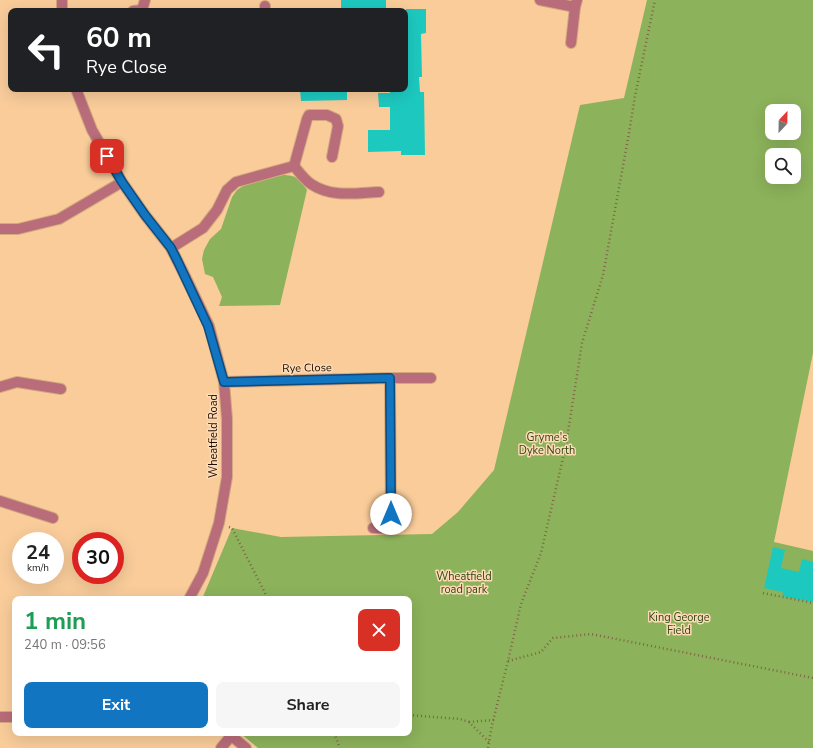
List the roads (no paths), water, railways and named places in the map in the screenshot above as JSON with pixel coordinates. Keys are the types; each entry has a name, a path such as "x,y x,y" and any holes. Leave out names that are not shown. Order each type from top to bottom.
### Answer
{"street":[{"path":"540,0 576,4 571,43"},
{"name":"Wheatfield Road","path":"77,92 92,130 122,182 145,215 171,248 208,326 224,382 227,419 226,476 219,523 203,573 191,596"},
{"path":"294,166 307,119 310,115 327,116 336,119 338,126 332,157"},
{"path":"294,166 310,184 324,191 339,194 379,192"},
{"path":"171,248 203,228 217,210 227,190 236,182 294,166"},
{"path":"0,229 18,229 59,219 122,182"},
{"path":"373,528 391,529 390,378"},
{"name":"Rye Close","path":"224,382 431,378"},
{"path":"0,387 17,382 61,389"},
{"path":"0,501 53,518"},
{"path":"0,717 12,717"},
{"path":"221,748 229,736"},
{"path":"232,736 246,748"}],"park label":[{"name":"Gryme's Dyke North","path":"547,443"},
{"name":"Wheatfield road park","path":"464,582"},
{"name":"King George Field","path":"679,623"}]}
